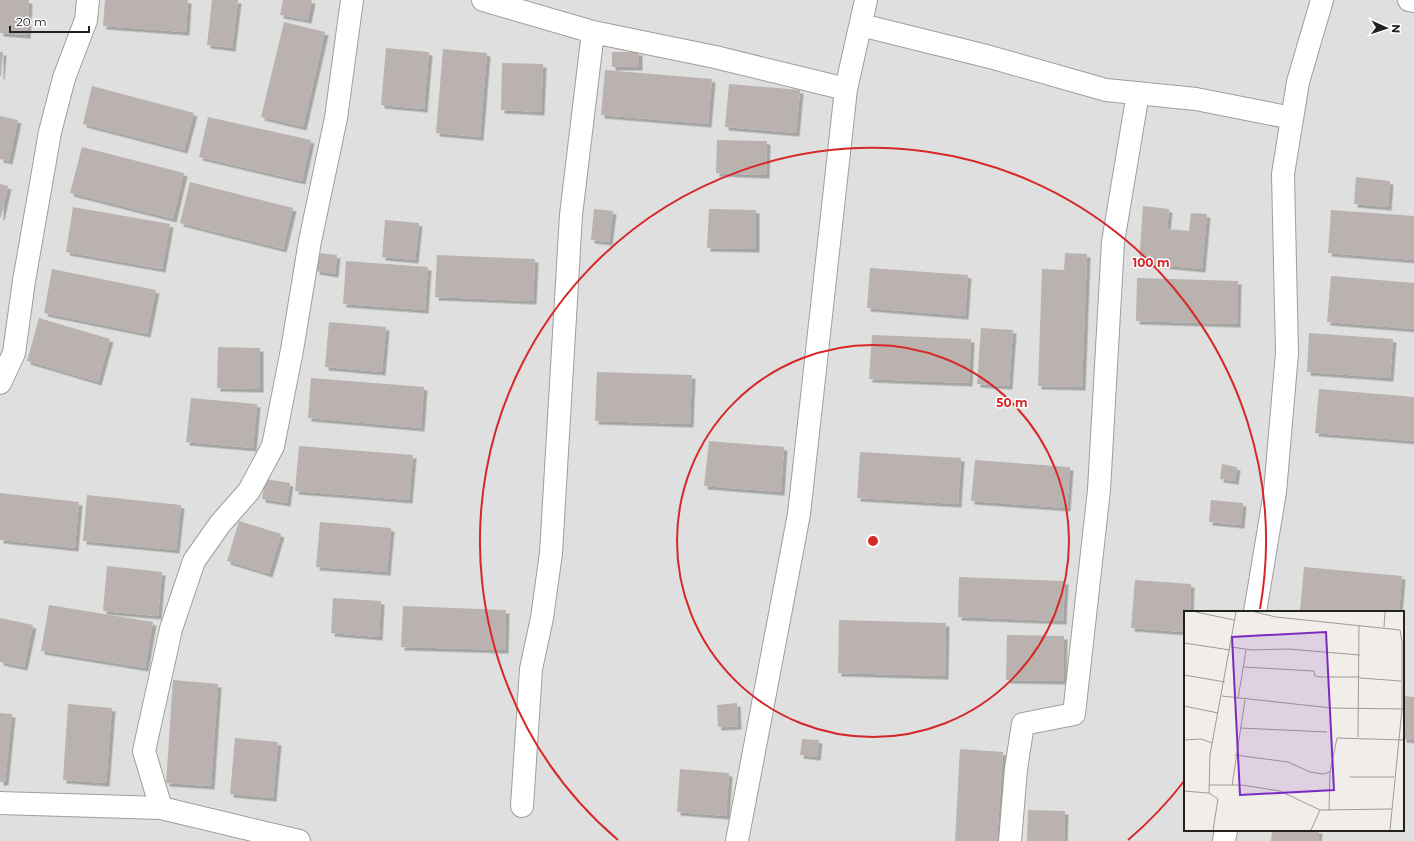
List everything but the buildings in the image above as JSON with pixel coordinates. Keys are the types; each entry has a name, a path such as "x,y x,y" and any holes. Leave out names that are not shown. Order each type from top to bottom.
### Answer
{"street":[{"path":"0,383 14,353 24,281 50,132 64,78 86,20 88,0"},
{"path":"161,808 144,751 171,628 194,561 220,524 249,491 273,446 292,350 310,241 336,118 352,0"},
{"path":"483,0 593,32 715,57 846,89"},
{"path":"737,841 799,514 846,89 866,0"},
{"path":"1256,611 1276,492 1287,353 1283,174 1298,82 1322,0"},
{"path":"1409,0 1414,1"},
{"path":"861,25 990,57 1106,90 1196,99 1292,118"},
{"path":"522,806 531,669 542,618 551,553 571,215 593,32"},
{"path":"1010,841 1016,769 1023,724 1074,714 1099,490 1113,242 1138,93"},
{"path":"0,803 161,808 299,841"},
{"path":"1224,841 1226,831"}],"shaded area":[{"path":"0,0 1414,0 1414,841 0,841"}]}
